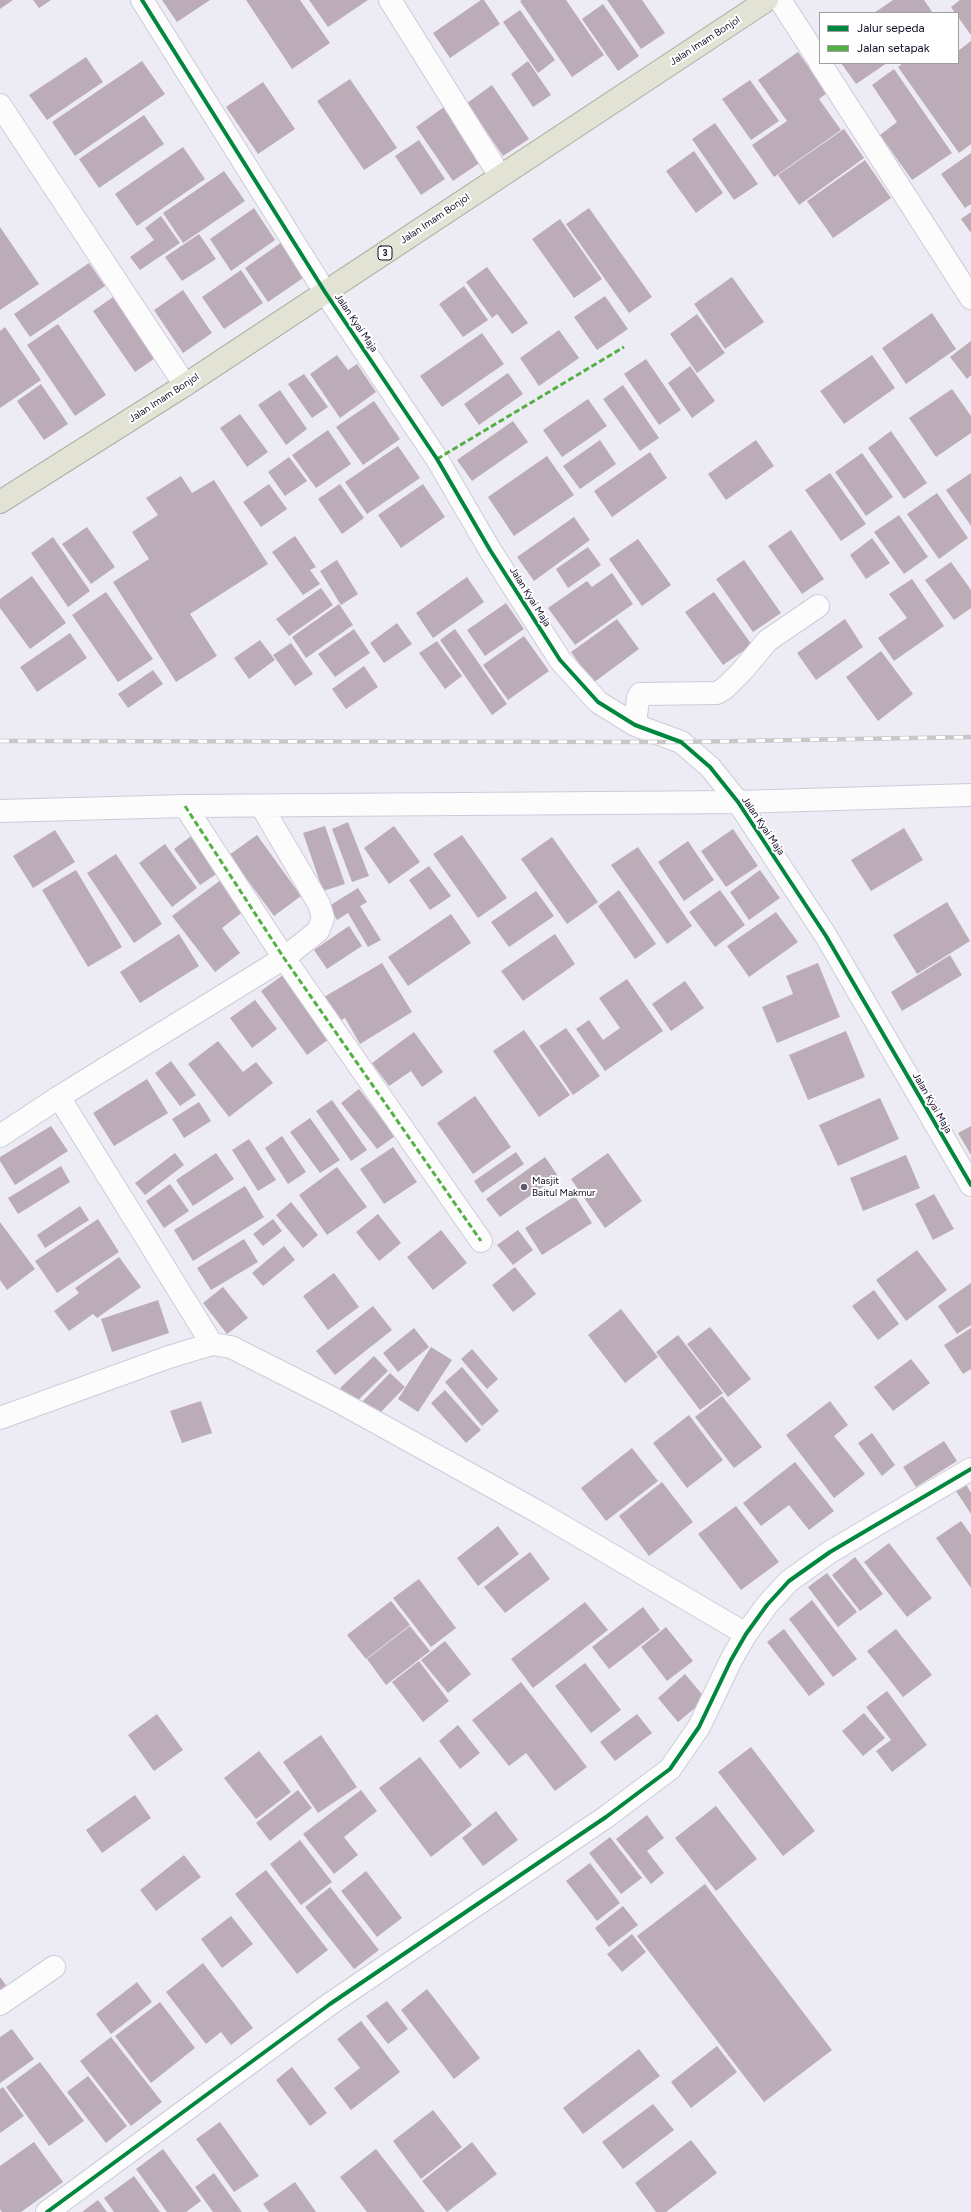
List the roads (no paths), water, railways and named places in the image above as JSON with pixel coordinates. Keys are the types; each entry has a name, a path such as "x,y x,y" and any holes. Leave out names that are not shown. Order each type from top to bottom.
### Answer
{"highway":[{"name":"Jalan Imam Bonjol","path":"3,495 185,385 767,0"}],"street":[{"name":"Jalan Kyai Maja","path":"142,0 326,292 437,459 490,550 560,660 598,702 635,725 681,742 710,767 738,802 826,936 971,1185"},
{"path":"390,0 500,176"},
{"path":"780,0 819,61"},
{"path":"821,64 971,298"},
{"path":"0,105 185,385"},
{"path":"635,725 638,698 640,694 717,693 725,688 744,669 767,641 818,606"},
{"path":"0,811 185,806 262,807 429,803 738,802 971,795"},
{"path":"185,806 284,958 481,1241"},
{"path":"0,1136 59,1097 284,958 318,931 323,918 319,904 262,807"},
{"path":"59,1097 212,1344"},
{"path":"0,1418 169,1357 212,1344 231,1347 334,1399 540,1513 739,1647"},
{"path":"47,2212 330,2004 606,1817 670,1769 699,1727 739,1647 767,1605 789,1581 830,1552 971,1469"},
{"path":"0,2004 54,1967"}],"railway":[{"path":"0,741 681,742 971,737"}],"place":[{"name":"Masjit Baitul Makmur","path":"524,1187"}]}
